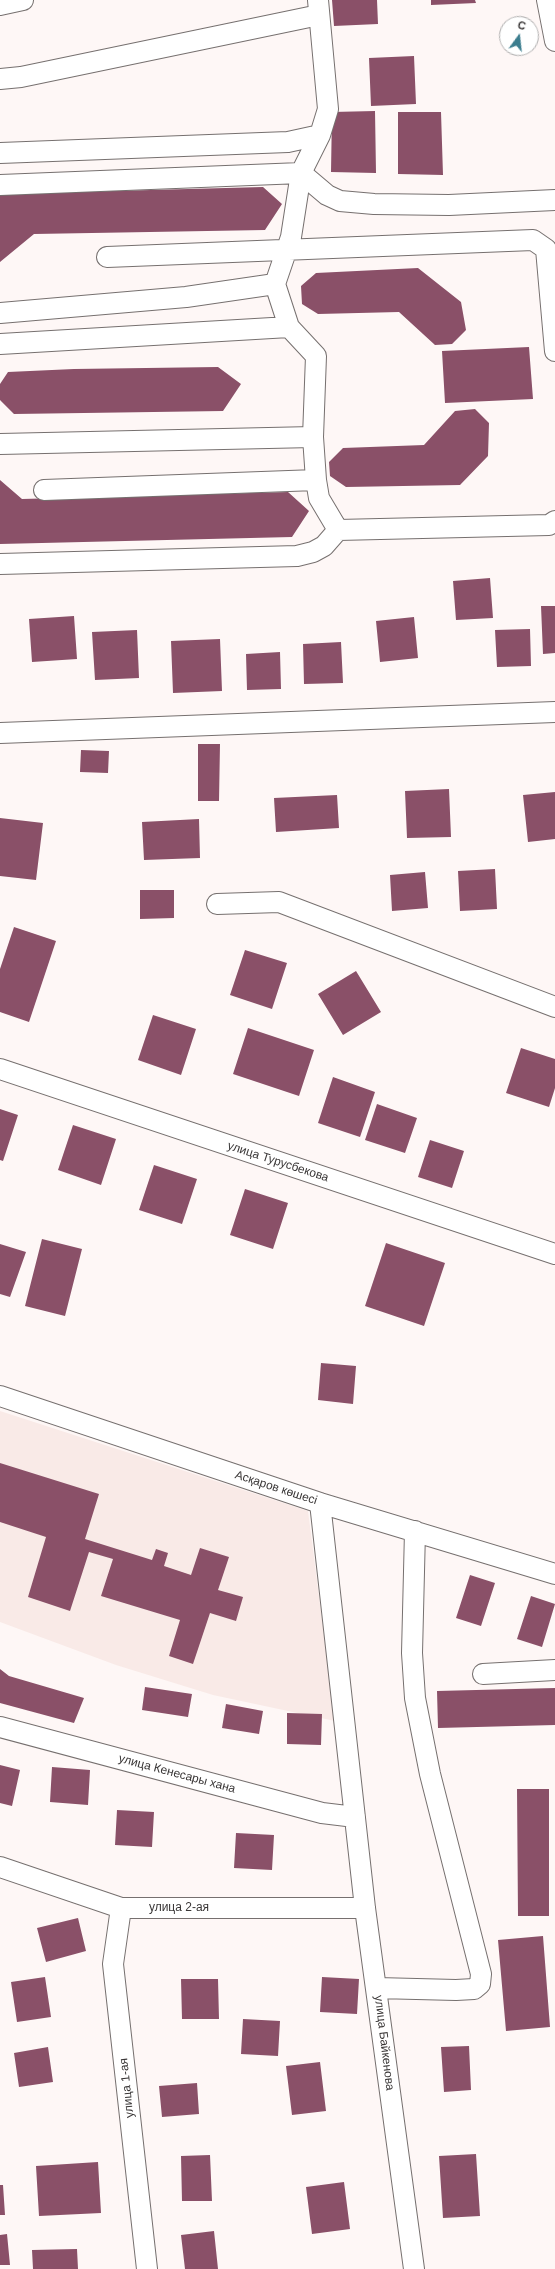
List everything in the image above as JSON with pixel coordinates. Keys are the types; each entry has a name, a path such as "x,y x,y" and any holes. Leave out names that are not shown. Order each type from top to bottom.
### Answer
{"street":[{"path":"0,5 23,0"},
{"path":"547,0 555,40"},
{"path":"0,79 21,77 319,8 328,109 320,135 301,173 287,250 275,284 289,327 316,356 313,437 316,480 319,498 338,530"},
{"path":"0,153 288,142 320,135"},
{"path":"0,185 301,173 327,195 340,201 374,204 449,205 555,200"},
{"path":"107,257 533,240 546,249 555,351"},
{"path":"0,313 186,297 275,284"},
{"path":"0,344 289,327"},
{"path":"0,444 313,437"},
{"path":"44,490 316,480"},
{"path":"0,564 297,556 313,552 324,546 338,530 549,524 555,521"},
{"path":"0,733 555,712"},
{"path":"217,904 279,902 555,1007"},
{"name":"улица Турусбекова","path":"0,1069 555,1254"},
{"name":"Асқаров көшесі","path":"0,1396 320,1503 555,1574"},
{"name":"улица Байкенова","path":"320,1503 366,1908 414,2269"},
{"path":"377,1988 474,1989 480,1984 481,1974 430,1774 415,1698 412,1653 415,1531"},
{"path":"483,1674 555,1670"},
{"name":"улица Кенесары хана","path":"0,1727 322,1813 355,1817"},
{"name":"улица 2-ая","path":"0,1867 121,1908 366,1908"},
{"name":"улица 1-ая","path":"121,1908 113,1964 147,2269"}],"shaded area":[{"path":"0,1411 308,1511 335,1721 213,1695 116,1665 0,1622"}],"building":[{"path":"332,0 377,0 378,24 334,26"},
{"path":"431,0 475,0 476,3 431,5"},
{"path":"414,56 416,104 371,106 369,58"},
{"path":"375,111 376,173 331,172 332,112"},
{"path":"398,112 441,112 443,175 398,174"},
{"path":"263,187 282,204 265,230 34,234 0,262 0,194"},
{"path":"418,268 461,302 466,330 452,344 435,345 399,312 318,314 302,304 301,286 316,273"},
{"path":"529,347 533,399 445,403 442,351"},
{"path":"218,367 241,384 223,411 14,414 0,400 0,384 8,372 74,369"},
{"path":"475,409 489,423 488,456 460,485 346,487 330,476 329,462 343,448 424,445 455,411"},
{"path":"0,480 22,499 288,492 309,511 292,537 0,544"},
{"path":"490,578 493,618 456,620 453,581"},
{"path":"541,606 555,606 555,653 543,654"},
{"path":"74,616 77,659 32,662 29,619"},
{"path":"414,617 418,658 380,662 376,621"},
{"path":"530,629 531,666 497,667 495,630"},
{"path":"137,630 139,678 95,680 92,632"},
{"path":"220,639 222,691 173,693 171,641"},
{"path":"341,642 343,683 304,684 303,644"},
{"path":"280,652 281,689 247,690 246,654"},
{"path":"198,744 220,744 219,801 198,801"},
{"path":"81,750 109,751 108,773 80,772"},
{"path":"449,789 451,837 407,838 405,791"},
{"path":"555,792 555,839 528,842 523,795"},
{"path":"337,795 339,828 276,832 274,798"},
{"path":"0,818 43,823 36,880 0,876"},
{"path":"199,819 200,858 144,860 142,822"},
{"path":"495,869 497,909 460,911 458,871"},
{"path":"425,872 428,908 392,911 390,875"},
{"path":"140,890 174,890 174,918 140,919"},
{"path":"14,927 56,941 29,1022 0,1012 0,969"},
{"path":"245,950 287,963 272,1009 230,995"},
{"path":"356,971 381,1012 343,1035 318,994"},
{"path":"153,1015 196,1029 181,1075 138,1060"},
{"path":"248,1028 314,1050 299,1096 233,1074"},
{"path":"521,1048 555,1059 555,1088 549,1107 506,1093"},
{"path":"333,1077 375,1092 360,1137 318,1123"},
{"path":"377,1104 417,1118 405,1153 365,1140"},
{"path":"0,1109 18,1115 3,1161 0,1160"},
{"path":"73,1125 116,1139 101,1185 58,1170"},
{"path":"430,1140 464,1151 452,1188 418,1177"},
{"path":"154,1165 197,1179 182,1224 139,1210"},
{"path":"245,1189 288,1203 273,1249 230,1235"},
{"path":"42,1239 82,1249 65,1316 25,1306"},
{"path":"386,1243 445,1263 424,1326 365,1306"},
{"path":"0,1244 26,1252 10,1297 0,1294"},
{"path":"321,1363 356,1366 353,1404 318,1400"},
{"path":"0,1463 99,1494 85,1539 152,1560 156,1549 168,1553 164,1566 191,1575 200,1548 229,1557 218,1590 243,1597 236,1621 210,1613 193,1664 169,1656 180,1620 101,1596 113,1559 89,1552 70,1611 28,1597 46,1537 0,1522"},
{"path":"470,1575 495,1583 481,1626 456,1618"},
{"path":"531,1596 555,1604 542,1647 517,1639"},
{"path":"0,1669 9,1676 84,1698 74,1723 0,1703"},
{"path":"145,1687 192,1694 188,1717 142,1710"},
{"path":"555,1688 555,1725 438,1728 437,1691"},
{"path":"226,1704 263,1711 259,1734 222,1728"},
{"path":"287,1713 322,1714 321,1745 287,1744"},
{"path":"0,1765 20,1770 12,1806 0,1803"},
{"path":"52,1767 90,1770 88,1805 50,1802"},
{"path":"517,1789 549,1789 549,1916 518,1916"},
{"path":"117,1810 154,1812 152,1847 115,1845"},
{"path":"236,1833 274,1835 272,1870 234,1868"},
{"path":"78,1918 86,1951 46,1962 37,1928"},
{"path":"543,1936 550,2027 506,2031 498,1940"},
{"path":"45,1977 51,2017 17,2022 11,1982"},
{"path":"322,1977 359,1979 357,2014 320,2012"},
{"path":"181,1979 218,1979 219,2019 182,2019"},
{"path":"243,2019 280,2021 278,2056 241,2054"},
{"path":"469,2046 471,2090 444,2092 441,2047"},
{"path":"48,2047 53,2082 19,2087 14,2053"},
{"path":"320,2062 326,2111 292,2115 286,2066"},
{"path":"197,2083 199,2114 162,2117 159,2086"},
{"path":"476,2154 480,2216 443,2218 439,2156"},
{"path":"210,2155 212,2201 182,2201 181,2156"},
{"path":"98,2162 101,2213 39,2216 36,2166"},
{"path":"344,2182 350,2229 312,2234 306,2187"},
{"path":"0,2185 3,2185 5,2215 0,2215"},
{"path":"214,2231 218,2269 185,2269 181,2235"},
{"path":"7,2234 10,2265 0,2265 0,2235"},
{"path":"77,2249 78,2269 33,2269 32,2250"}]}
